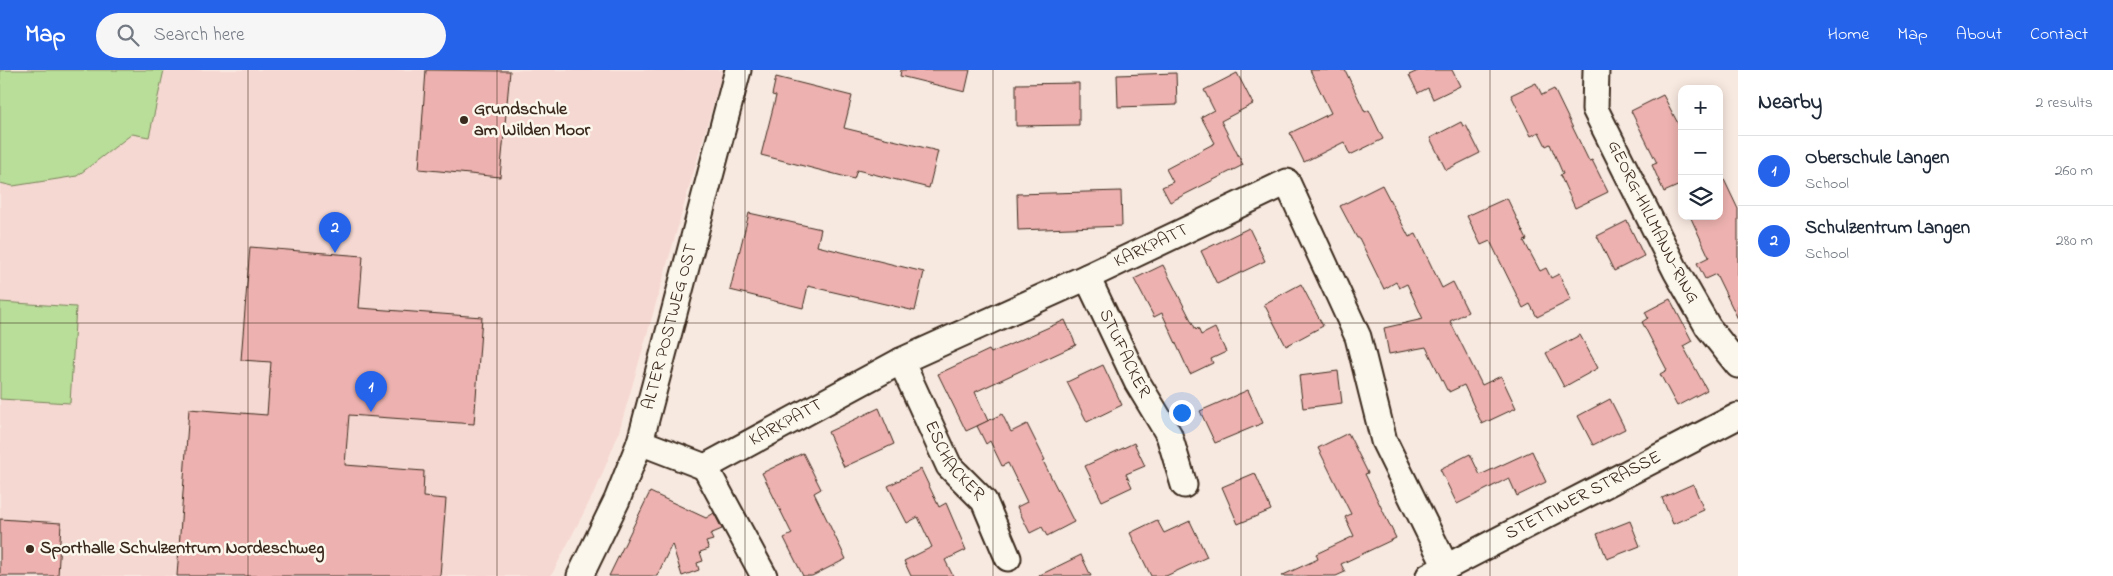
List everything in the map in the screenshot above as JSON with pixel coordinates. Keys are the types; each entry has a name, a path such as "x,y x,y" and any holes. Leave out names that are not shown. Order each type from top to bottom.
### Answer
{"street":[{"name":"ALTER POSTWEG OST","path":"580,576 617,500 640,442 738,70"},
{"name":"GEORG-HILLMANN-RING","path":"1596,70 1596,109 1676,271 1708,327 1738,365"},
{"name":"KARKPATT","path":"705,467 901,361 1087,277 1287,182 1358,337 1384,441 1438,571"},
{"name":"STUFACKER","path":"1087,277 1137,382 1169,435 1184,484"},
{"name":"ESCHACKER","path":"901,361 949,466 984,501 1008,558"},
{"name":"STETTINER STRASSE","path":"1438,571 1738,416"},
{"path":"640,442 705,467 764,576"}],"shaded area":[{"path":"0,70 723,70 618,435 597,487 551,576 0,576"}],"green space":[{"path":"0,70 164,70 149,137 132,134 77,176 13,186 0,183"},
{"path":"0,302 76,307 70,403 0,399"}],"building":[{"name":"Grundschule am Wilden Moor","path":"426,70 510,71 500,177 419,169"},
{"path":"901,70 970,70 965,92 900,76"},
{"path":"1310,70 1345,70 1365,112 1369,110 1383,139 1350,155 1344,142 1304,162 1290,133 1331,113"},
{"path":"1420,70 1452,70 1460,86 1433,99 1428,88 1418,93 1409,75"},
{"path":"1176,73 1177,105 1118,107 1117,75"},
{"path":"1237,73 1253,104 1221,121 1243,165 1170,202 1162,187 1173,182 1166,169 1215,143 1201,117 1214,110 1204,90"},
{"path":"776,77 852,96 844,128 938,151 929,188 857,170 854,179 761,155 776,96 772,95"},
{"path":"1079,83 1079,125 1016,126 1016,84"},
{"path":"1536,83 1542,95 1554,89 1589,161 1592,160 1608,192 1575,208 1560,175 1563,174 1550,144 1546,146 1539,132 1531,136 1511,95"},
{"path":"1663,95 1678,123 1678,186 1664,192 1652,165 1657,163 1631,111"},
{"path":"1461,122 1463,126 1466,125 1480,153 1446,170 1430,138"},
{"path":"1723,177 1738,209 1738,319 1716,274 1705,279 1697,263 1709,257 1692,220 1723,220"},
{"path":"1382,185 1409,237 1416,234 1442,288 1453,282 1468,312 1450,321 1482,385 1501,376 1516,408 1482,424 1464,385 1449,392 1447,390 1426,347 1389,354 1384,328 1423,319 1407,284 1399,288 1396,282 1384,289 1359,238 1357,238 1340,206"},
{"path":"1121,191 1122,226 1018,230 1017,194"},
{"path":"1507,198 1527,240 1524,241 1540,271 1546,268 1551,278 1559,274 1571,300 1537,317 1530,304 1523,308 1490,241 1481,245 1467,216"},
{"path":"749,213 821,229 817,246 924,272 915,311 808,286 803,308 730,290"},
{"path":"1627,221 1644,256 1614,271 1597,236"},
{"path":"1249,228 1265,261 1217,284 1201,251"},
{"path":"250,247 363,256 359,308 482,317 474,424 349,415 345,465 424,471 423,497 446,499 440,576 177,576 189,409 267,415 271,362 241,360"},
{"path":"1163,265 1196,330 1198,328 1201,335 1215,328 1226,352 1211,359 1213,363 1190,374 1162,313 1154,317 1134,279"},
{"path":"1301,284 1323,326 1286,346 1264,304"},
{"path":"1670,299 1692,341 1683,346 1707,390 1677,406 1660,374 1667,370 1642,322 1648,318 1645,312"},
{"path":"1065,320 1076,345 975,392 988,421 966,431 938,374 989,350 991,353"},
{"path":"1580,335 1598,368 1564,387 1546,353"},
{"path":"1103,365 1122,405 1087,422 1067,382"},
{"path":"1338,371 1342,403 1303,408 1299,376"},
{"path":"1248,390 1263,423 1215,443 1200,411"},
{"path":"1610,399 1625,429 1593,445 1578,416"},
{"path":"879,408 894,444 844,467 828,432"},
{"path":"1002,414 1011,432 1027,424 1045,460 1043,461 1074,522 1047,536 1042,527 1030,533 1017,507 1027,502 1008,463 1002,466 990,441 986,444 977,426"},
{"path":"1348,433 1368,473 1365,474 1396,538 1341,564 1345,572 1336,576 1281,576 1318,559 1316,554 1354,536 1345,517 1351,514 1318,448"},
{"path":"1134,443 1145,466 1126,474 1132,487 1102,501 1085,466"},
{"path":"1532,451 1546,482 1517,496 1509,478 1457,504 1440,469 1470,454 1480,475"},
{"path":"803,453 821,489 814,493 846,559 812,576 803,576 784,538 792,534 762,473"},
{"path":"921,469 939,507 946,503 966,550 945,560 953,576 911,576 904,561 932,547 918,517 907,523 888,486"},
{"path":"1255,473 1271,510 1238,524 1222,487"},
{"path":"1693,484 1704,510 1673,524 1662,498"},
{"path":"650,492 706,518 714,513 722,529 710,534 713,540 706,542 709,549 700,552 703,561 697,563 699,570 682,576 672,544 657,576 609,576"},
{"name":"Sporthalle Schulzentrum Nordeschweg","path":"0,519 61,523 58,576 0,576"},
{"path":"1157,520 1164,533 1190,521 1207,557 1166,576 1151,576 1130,533"},
{"path":"1630,521 1640,546 1607,559 1597,534"},
{"path":"1081,555 1091,576 1038,576"}],"place":[{"name":"Grundschule am Wilden Moor","path":"464,120"},
{"name":"Schulzentrum Langen","path":"335,253"},
{"name":"Oberschule Langen","path":"371,412"},
{"name":"Sporthalle Schulzentrum Nordeschweg","path":"30,549"}]}
